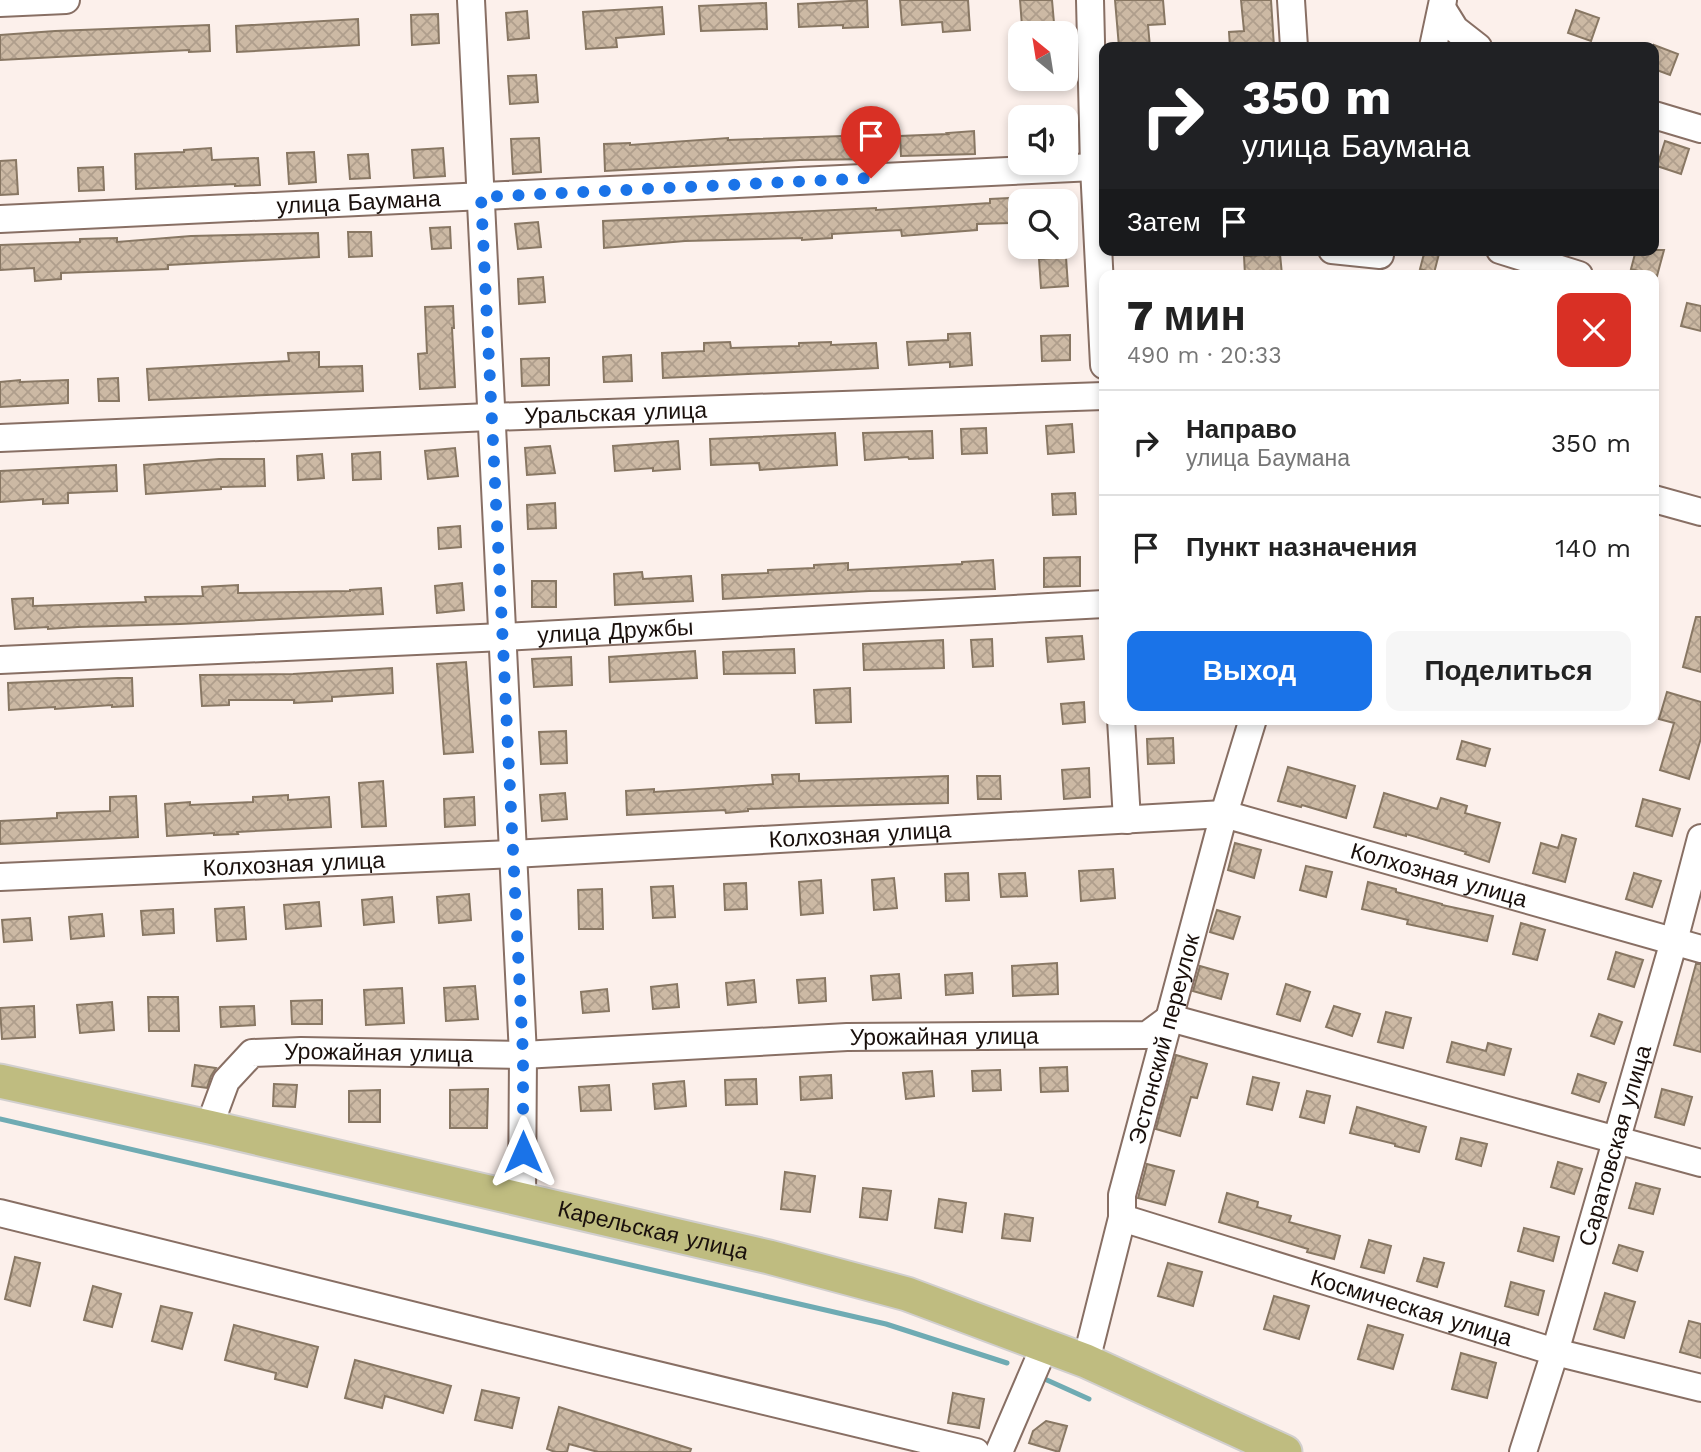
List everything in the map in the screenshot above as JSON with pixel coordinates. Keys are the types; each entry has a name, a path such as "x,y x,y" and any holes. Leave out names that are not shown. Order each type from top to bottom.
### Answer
{"main road":[{"name":"Карельская улица","path":"0,1081 769,1257 894,1291 1086,1361 1285,1452"}],"street":[{"path":"0,3 66,0"},
{"path":"471,0 523,1055 522,1200"},
{"path":"1090,0 1099,270"},
{"path":"1291,0 1294,42"},
{"path":"1434,42 1443,4"},
{"path":"1443,4 1455,29 1472,42"},
{"path":"1659,116 1701,129"},
{"name":"улица Баумана","path":"0,219 1094,167"},
{"path":"1360,256 1379,260"},
{"path":"1519,256 1563,270"},
{"name":"Уральская улица","path":"0,438 491,417 1099,396"},
{"path":"1659,500 1701,512"},
{"name":"улица Дружбы","path":"0,660 503,637 1099,604"},
{"path":"1121,725 1127,820"},
{"name":"Эстонский переулок","path":"1086,1361 1122,1218 1122,1195 1224,814 1251,725"},
{"name":"Колхозная улица","path":"0,877 513,854 1224,814 1701,949"},
{"name":"Саратовская улица","path":"1524,1452 1674,941 1701,838"},
{"path":"1170,1018 1701,1163"},
{"name":"Урожайная улица","path":"209,1127 226,1081 252,1053 301,1051 523,1055 847,1037 1147,1035 1170,1018"},
{"path":"0,1213 509,1340 976,1452"},
{"name":"Космическая улица","path":"1122,1218 1555,1352 1701,1388"},
{"path":"999,1452 1045,1345"}],"building":[{"path":"867,0 868,27 799,27 798,4"},
{"path":"900,0 968,0 970,30 943,32 942,22 902,25"},
{"path":"1020,0 1052,0 1054,21 1022,21"},
{"path":"1115,0 1163,0 1165,24 1148,25 1150,42 1119,42"},
{"path":"1241,0 1271,0 1274,42 1230,42 1229,32 1244,31"},
{"path":"766,3 767,29 701,31 699,6"},
{"path":"662,7 664,34 616,38 617,47 586,49 583,12"},
{"path":"1576,10 1599,18 1591,41 1568,33"},
{"path":"527,11 529,38 508,40 506,13"},
{"path":"438,14 439,43 412,45 411,15"},
{"path":"358,19 359,45 237,52 236,26"},
{"path":"209,25 210,51 0,60 0,35"},
{"path":"1659,47 1678,54 1670,75 1659,71"},
{"path":"536,75 538,102 510,104 508,76"},
{"path":"974,131 975,154 901,156 900,136"},
{"path":"872,135 873,159 800,160 605,171 604,144"},
{"path":"539,138 541,172 513,174 511,139"},
{"path":"1665,141 1689,149 1681,174 1659,167"},
{"path":"211,148 212,160 258,158 260,185 136,189 135,154"},
{"path":"443,148 445,176 414,178 412,150"},
{"path":"314,152 316,182 289,184 287,153"},
{"path":"368,154 370,178 350,179 348,155"},
{"path":"16,160 18,194 0,195 0,161"},
{"path":"103,167 104,190 79,191 78,168"},
{"path":"1008,198 1008,223 977,224 977,230 902,236 901,230 832,234 832,238 802,240 685,241 604,248 603,221 876,210 990,203 990,199"},
{"path":"538,222 541,247 518,249 515,224"},
{"path":"450,227 451,248 432,249 430,228"},
{"path":"348,232 371,232 372,256 349,257"},
{"path":"318,233 319,257 168,265 168,269 61,273 61,279 35,281 34,268 0,270 0,245 80,242 80,239 117,238 117,242 191,236"},
{"path":"1659,250 1664,250 1659,270 1631,269 1634,256 1659,256"},
{"path":"1244,256 1280,256 1282,270 1245,270"},
{"path":"1423,256 1438,256 1435,270 1420,269"},
{"path":"1039,259 1066,259 1068,286 1041,288"},
{"path":"543,277 545,302 519,304 518,279"},
{"path":"1687,303 1701,306 1701,331 1681,326"},
{"path":"453,306 455,387 420,389 418,354 427,353 425,307"},
{"path":"970,333 972,365 950,367 950,362 909,365 907,342 948,340 948,334"},
{"path":"1070,335 1070,360 1042,361 1041,336"},
{"path":"730,342 731,348 799,346 799,343 876,343 878,368 663,378 662,353 704,351 704,343"},
{"path":"319,352 319,367 362,366 363,391 149,400 147,369 289,361 288,353"},
{"path":"631,355 632,381 604,382 603,357"},
{"path":"549,358 549,385 522,386 521,359"},
{"path":"118,378 119,401 99,401 98,379"},
{"path":"68,380 68,403 0,407 0,382"},
{"path":"1072,424 1074,452 1048,454 1046,426"},
{"path":"986,428 987,453 962,454 961,429"},
{"path":"932,431 933,458 865,460 863,433"},
{"path":"835,433 837,465 760,470 759,463 711,465 710,439"},
{"path":"678,441 680,469 615,471 613,446"},
{"path":"550,446 555,473 527,475 525,448"},
{"path":"455,448 458,476 428,479 425,451"},
{"path":"380,452 381,479 353,480 352,454"},
{"path":"322,454 324,478 298,480 297,456"},
{"path":"219,459 264,459 265,486 146,494 144,465"},
{"path":"116,465 117,491 68,493 68,503 43,504 43,499 0,502 0,471"},
{"path":"1075,493 1076,514 1053,515 1052,494"},
{"path":"555,503 556,528 528,529 527,505"},
{"path":"460,526 461,547 439,549 438,528"},
{"path":"1080,557 1080,586 1044,587 1044,558"},
{"path":"993,560 995,589 869,591 723,599 722,575 768,573 768,570 848,563 848,570"},
{"path":"642,572 643,579 691,576 693,601 615,605 614,574"},
{"path":"532,581 556,581 556,607 532,607"},
{"path":"462,583 464,610 437,613 435,586"},
{"path":"238,585 238,593 381,588 383,614 15,629 12,599 33,598 33,606 146,602 145,597 203,596 202,587"},
{"path":"1696,617 1701,617 1701,672 1683,667"},
{"path":"1082,636 1084,659 1048,662 1046,638"},
{"path":"992,639 993,666 973,667 971,640"},
{"path":"943,640 944,668 864,670 863,644"},
{"path":"794,649 795,673 724,674 723,652"},
{"path":"695,651 697,678 610,682 609,657"},
{"path":"571,657 572,685 534,687 532,659"},
{"path":"466,662 473,752 444,754 437,664"},
{"path":"392,668 393,693 332,697 332,701 294,703 294,700 229,700 229,705 202,706 200,675 293,674"},
{"path":"132,678 133,706 9,710 8,683"},
{"path":"850,688 851,722 816,723 814,690"},
{"path":"1667,692 1701,702 1701,738 1689,779 1660,770 1674,723 1659,719"},
{"path":"1084,702 1085,722 1063,724 1061,704"},
{"path":"566,731 567,763 541,764 539,732"},
{"path":"1173,738 1174,763 1148,764 1147,739"},
{"path":"1462,741 1490,749 1485,766 1457,759"},
{"path":"1288,767 1355,786 1346,818 1278,801"},
{"path":"1089,768 1090,797 1064,799 1062,770"},
{"path":"799,774 799,781 948,776 948,803 627,815 626,791 654,789 654,792 773,784 772,775"},
{"path":"977,776 1000,776 1001,799 978,799"},
{"path":"383,781 386,826 362,827 359,783"},
{"path":"565,793 567,819 542,821 540,795"},
{"path":"1384,793 1437,809 1441,798 1467,806 1465,813 1500,823 1489,862 1465,854 1466,852 1374,827"},
{"path":"288,795 288,800 329,797 331,827 167,836 165,804 253,802 253,797"},
{"path":"136,796 138,837 0,844 0,821 57,818 57,813 110,811 110,797"},
{"path":"474,797 475,825 445,827 444,799"},
{"path":"1643,799 1680,809 1672,836 1636,826"},
{"path":"1562,835 1576,839 1565,882 1533,873 1541,843 1558,848"},
{"path":"1235,843 1261,850 1254,878 1228,870"},
{"path":"1306,866 1332,872 1326,897 1300,890"},
{"path":"1113,869 1115,898 1081,901 1079,871"},
{"path":"968,873 969,900 946,901 945,874"},
{"path":"1025,873 1027,896 1001,897 999,874"},
{"path":"1634,873 1661,881 1652,907 1626,899"},
{"path":"894,878 897,908 874,910 872,880"},
{"path":"821,880 823,913 801,915 799,882"},
{"path":"1368,882 1442,905 1493,916 1487,941 1407,924 1408,920 1362,909"},
{"path":"746,883 747,909 725,910 724,884"},
{"path":"673,886 675,917 653,918 651,887"},
{"path":"602,889 603,929 579,929 578,890"},
{"path":"469,894 471,920 439,923 437,897"},
{"path":"392,897 394,922 364,925 362,900"},
{"path":"319,902 321,926 286,929 284,905"},
{"path":"244,907 246,939 217,941 215,909"},
{"path":"173,909 174,933 143,935 141,911"},
{"path":"1217,910 1240,917 1233,939 1210,932"},
{"path":"102,914 104,936 71,939 69,917"},
{"path":"30,918 32,940 4,942 2,920"},
{"path":"1521,923 1545,930 1537,960 1513,954"},
{"path":"1616,952 1643,960 1634,987 1608,979"},
{"path":"1057,963 1058,994 1013,996 1012,966"},
{"path":"1696,964 1701,964 1701,1052 1674,1045"},
{"path":"1200,966 1228,974 1221,999 1193,991"},
{"path":"972,973 973,993 946,995 945,975"},
{"path":"899,974 901,998 873,1000 871,976"},
{"path":"825,978 826,1001 799,1003 797,980"},
{"path":"754,980 756,1002 728,1005 726,983"},
{"path":"677,984 679,1007 653,1009 651,987"},
{"path":"1286,984 1310,992 1300,1021 1277,1014"},
{"path":"475,986 478,1019 446,1021 444,988"},
{"path":"402,988 404,1023 366,1025 364,990"},
{"path":"607,989 609,1011 583,1013 581,992"},
{"path":"148,997 178,997 179,1031 149,1031"},
{"path":"322,1000 322,1024 292,1024 291,1001"},
{"path":"112,1002 114,1030 80,1033 77,1005"},
{"path":"34,1006 35,1037 2,1039 0,1008"},
{"path":"254,1006 255,1025 221,1027 220,1007"},
{"path":"1334,1006 1360,1014 1352,1036 1326,1027"},
{"path":"1386,1012 1411,1018 1403,1048 1378,1042"},
{"path":"1599,1014 1622,1022 1614,1044 1591,1036"},
{"path":"1452,1042 1486,1051 1488,1043 1511,1049 1504,1075 1447,1062"},
{"path":"1176,1055 1207,1064 1197,1098 1191,1097 1180,1136 1156,1129"},
{"path":"195,1065 216,1068 207,1088 192,1086"},
{"path":"1067,1067 1068,1091 1041,1092 1040,1068"},
{"path":"1000,1070 1001,1090 973,1091 972,1071"},
{"path":"932,1071 934,1096 906,1099 903,1073"},
{"path":"1578,1074 1606,1083 1599,1102 1572,1093"},
{"path":"831,1075 832,1098 801,1100 800,1077"},
{"path":"1253,1077 1279,1083 1272,1110 1247,1104"},
{"path":"756,1079 757,1104 726,1105 725,1080"},
{"path":"684,1081 686,1106 655,1109 653,1084"},
{"path":"274,1084 297,1085 295,1107 273,1106"},
{"path":"609,1085 611,1110 581,1111 579,1087"},
{"path":"488,1089 487,1128 450,1128 450,1090"},
{"path":"1662,1089 1692,1097 1684,1125 1655,1117"},
{"path":"380,1090 380,1122 349,1122 349,1091"},
{"path":"1307,1091 1330,1096 1324,1123 1300,1117"},
{"path":"1357,1107 1426,1127 1419,1152 1350,1133"},
{"path":"1461,1138 1487,1144 1481,1166 1456,1159"},
{"path":"1558,1162 1582,1169 1574,1194 1551,1187"},
{"path":"1147,1164 1174,1171 1165,1205 1138,1198"},
{"path":"785,1172 815,1176 810,1212 781,1209"},
{"path":"1636,1183 1660,1189 1653,1214 1629,1208"},
{"path":"863,1188 891,1191 887,1220 860,1217"},
{"path":"1227,1193 1258,1202 1257,1207 1291,1216 1289,1222 1340,1236 1334,1259 1219,1222"},
{"path":"939,1199 966,1203 962,1232 935,1228"},
{"path":"1005,1214 1033,1218 1030,1241 1002,1238"},
{"path":"1524,1228 1559,1237 1553,1261 1518,1251"},
{"path":"1369,1240 1391,1246 1384,1273 1361,1267"},
{"path":"1619,1245 1643,1252 1637,1271 1613,1263"},
{"path":"15,1257 40,1263 30,1306 5,1299"},
{"path":"1424,1258 1444,1263 1437,1287 1417,1281"},
{"path":"1168,1263 1202,1272 1193,1306 1158,1296"},
{"path":"1511,1282 1544,1291 1538,1315 1505,1306"},
{"path":"93,1286 121,1294 112,1327 84,1320"},
{"path":"1605,1293 1635,1302 1624,1338 1594,1329"},
{"path":"1274,1296 1309,1306 1299,1339 1264,1329"},
{"path":"161,1306 192,1313 182,1349 152,1341"},
{"path":"1689,1321 1701,1324 1701,1358 1680,1352"},
{"path":"234,1325 318,1347 307,1387 275,1379 276,1373 225,1360"},
{"path":"1368,1325 1403,1335 1393,1369 1358,1359"},
{"path":"1461,1353 1496,1363 1487,1398 1452,1389"},
{"path":"355,1360 451,1386 443,1413 385,1396 382,1408 345,1398"},
{"path":"482,1390 519,1398 512,1428 475,1420"},
{"path":"953,1393 984,1399 979,1428 948,1423"},
{"path":"559,1407 691,1449 690,1452 598,1452 569,1444 567,1452 555,1452 547,1449"},
{"path":"1046,1421 1067,1426 1059,1452 1029,1443 1033,1431"}],"waterway":[{"path":"0,1119 886,1324 1007,1363"},
{"path":"1038,1376 1089,1399"}],"route":[{"path":"523,1152 523,1055 481,197 871,178"}]}
